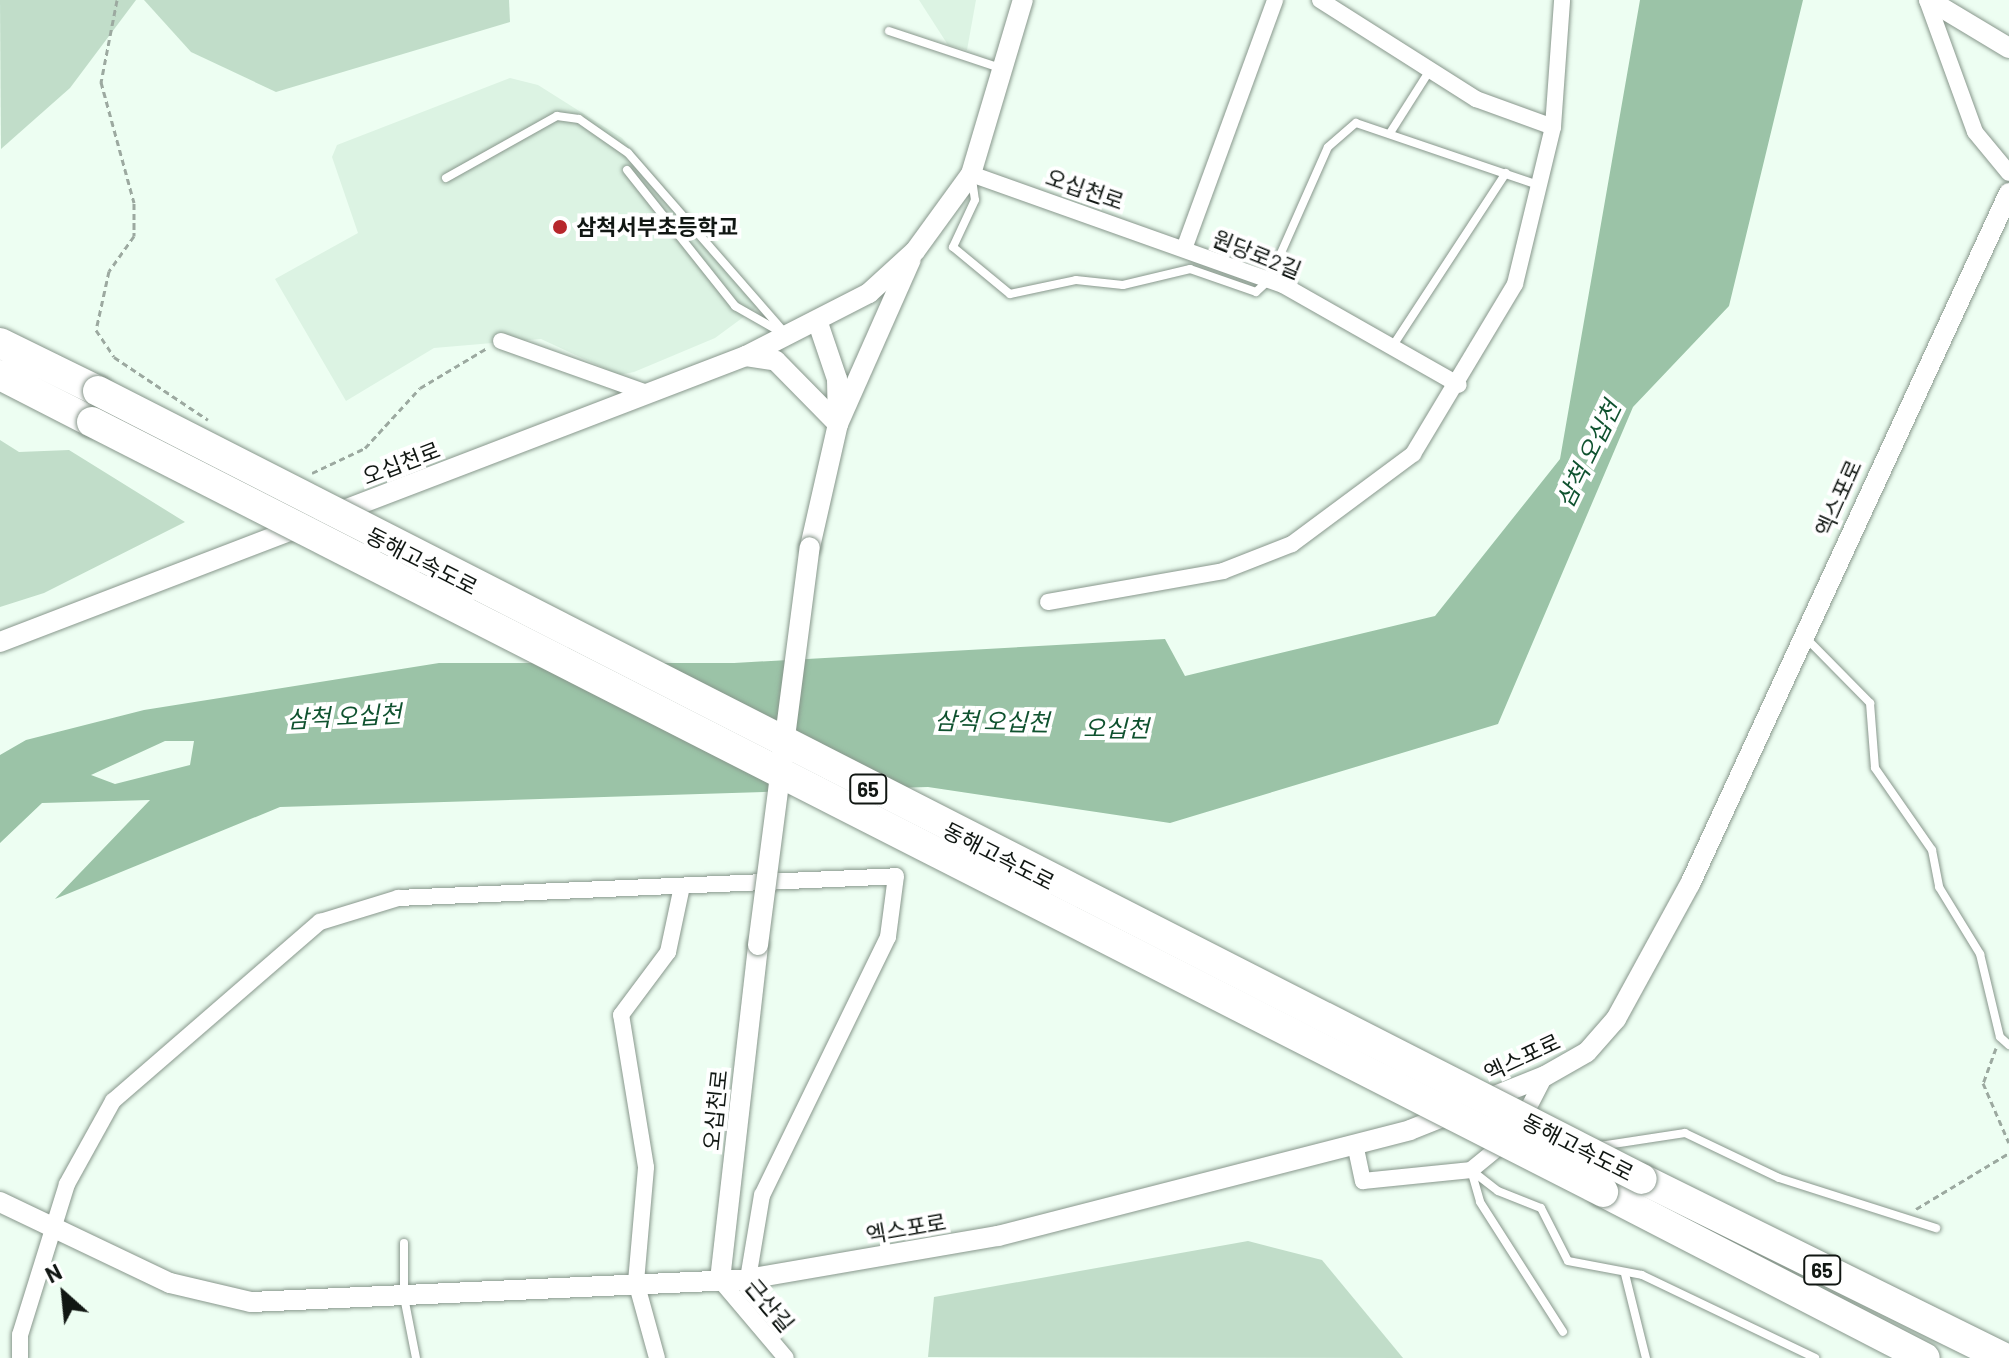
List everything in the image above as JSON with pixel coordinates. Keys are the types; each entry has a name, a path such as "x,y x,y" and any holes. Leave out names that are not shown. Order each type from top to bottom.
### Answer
{"highway":[{"name":"동해고속도로","path":"0,343 1642,1179 2004,1358"},
{"name":"동해고속도로","path":"0,375 1925,1358"}],"street":[{"name":"오십천로","path":"0,642 746,356 818,323 869,293 915,251 971,174 1023,0"},
{"name":"원당로2길","path":"1275,0 1184,249 1269,280 1459,385"},
{"path":"1320,0 1476,99 1553,127"},
{"path":"1048,602 1223,571 1292,544 1413,454 1459,385 1515,284 1553,127 1562,0"},
{"path":"1928,0 2009,48"},
{"path":"1928,0 1975,132 2009,173"},
{"name":"오십천로","path":"971,174 1184,249"},
{"name":"엑스포로","path":"0,1202 170,1283 251,1302 748,1279 998,1236 1355,1144 1545,1076 1587,1052 1616,1019 1697,870 2009,193"},
{"path":"838,424 915,251"},
{"path":"818,323 837,379 838,424"},
{"path":"501,341 650,394"},
{"path":"746,356 786,368 838,424"},
{"name":"오십천로","path":"720,1280 758,945 810,547 838,424"},
{"path":"20,1358 20,1335 67,1184 113,1101 320,922 398,898 681,891 896,876 888,937 762,1195 748,1279"},
{"path":"657,1358 636,1282 646,1167 621,1015 668,952 681,891"},
{"path":"1355,1144 1363,1181 1471,1170 1515,1134 1545,1076"},
{"name":"근산길","path":"720,1280 786,1358"}],"lane":[{"path":"889,31 1004,69"},
{"path":"1390,133 1431,69"},
{"path":"446,178 557,116 579,119 628,153 789,336"},
{"path":"971,174 975,200 953,247 1010,294 1076,280 1123,285 1190,269 1256,292 1269,280 1340,130 1356,123 1539,185"},
{"path":"627,170 735,306 789,336"},
{"path":"1392,347 1506,173"},
{"path":"1804,637 1870,703 1875,768 1932,850 1939,887 1980,954 2000,1037 2009,1045"},
{"path":"1549,1148 1560,1152 1685,1133 1779,1178 1936,1228"},
{"path":"1515,1134 1538,1143"},
{"path":"1471,1170 1498,1191 1541,1208 1568,1261 1625,1274 1785,1338 1815,1358"},
{"path":"1471,1170 1480,1202 1563,1332"},
{"path":"404,1243 404,1297 416,1358"},
{"path":"1625,1274 1646,1358"}],"path":[{"path":"117,0 101,82 134,203 134,236 109,271 96,330 114,357 212,424"},
{"path":"307,473 365,448 420,388 501,341"},
{"path":"2000,1037 1983,1083 2009,1143"},
{"path":"1902,1217 2009,1153"}],"shaded area":[{"path":"0,0 136,0 70,88 1,149"},
{"path":"144,0 509,0 510,22 276,92 191,52"},
{"path":"919,0 976,0 967,50 948,45"},
{"path":"510,78 538,85 622,138 764,302 715,338 634,372 619,375 541,339 434,348 346,401 275,279 358,233 332,157 337,145"},
{"path":"0,440 19,452 69,450 185,522 44,593 0,607"},
{"path":"1248,1241 1322,1260 1403,1358 928,1357 934,1297"}],"water":[{"name":"오십천","path":"1640,0 1803,0 1729,306 1633,407 1498,724 1170,823 928,787 280,807 55,899 150,800 42,803 0,843 0,755 26,740 144,710 439,663 734,663 1165,639 1185,676 1435,616 1560,459","holes":["165,741 194,741 190,765 115,784 91,775"]}],"place":[{"name":"삼척서부초등학교","path":"560,227"}],"water label":[{"name":"삼척 오십천","path":"1588,454"},
{"name":"삼척 오십천","path":"344,716"},
{"name":"삼척 오십천","path":"992,721"}]}
